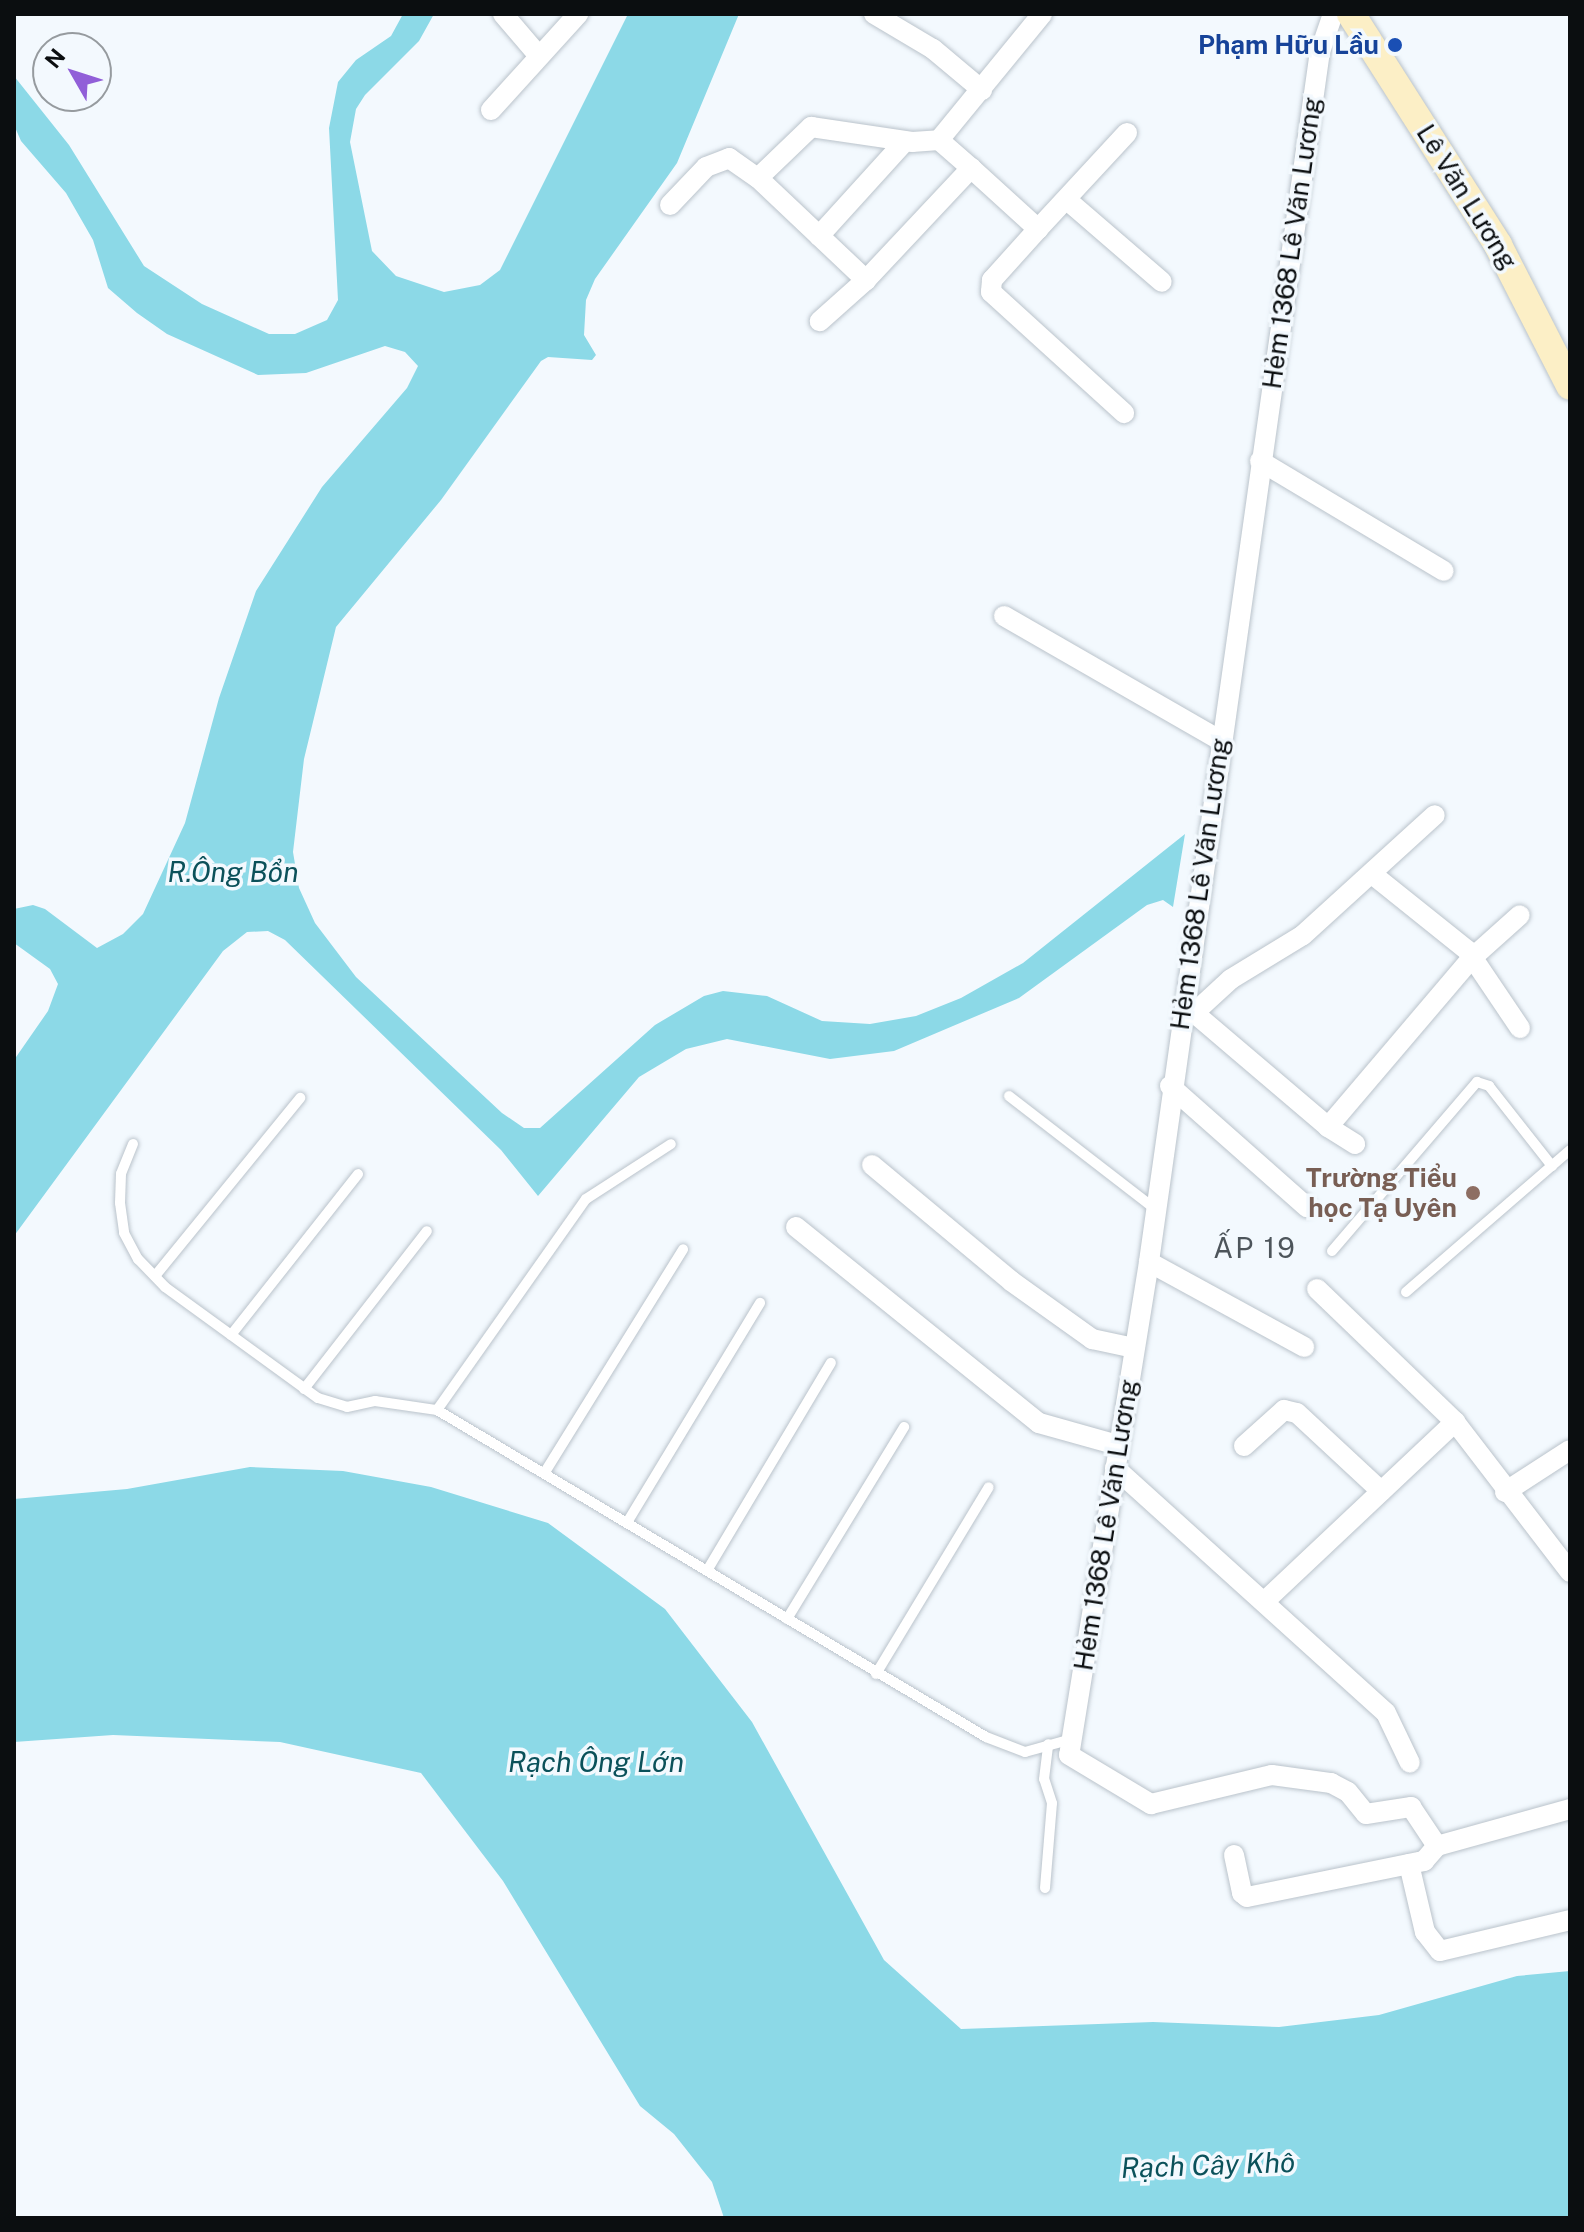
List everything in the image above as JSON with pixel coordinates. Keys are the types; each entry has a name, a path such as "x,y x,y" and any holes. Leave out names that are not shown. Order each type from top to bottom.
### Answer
{"main road":[{"name":"Lê Văn Lương","path":"1351,14 1498,245 1570,386"}],"street":[{"path":"503,14 538,55"},
{"path":"491,110 578,14"},
{"path":"874,14 933,49 977,97"},
{"path":"939,140 1042,14"},
{"name":"Hẻm 1368 Lê Văn Lương","path":"1071,1747 1149,1262 1170,1086 1188,1009 1221,741 1320,51 1333,14"},
{"path":"758,178 811,127 905,141 939,140 1038,229"},
{"path":"1124,413 991,292 992,280 1127,133"},
{"path":"819,236 905,141"},
{"path":"670,205 706,167 729,158 758,178 866,280"},
{"path":"820,321 866,280 971,168"},
{"path":"1067,200 1162,282"},
{"path":"1260,461 1444,571"},
{"path":"1004,616 1221,741"},
{"path":"1355,1144 1328,1127 1188,1009 1303,935 1435,815"},
{"path":"1372,874 1472,958 1520,1028"},
{"path":"1328,1127 1472,958 1520,915"},
{"path":"1170,1086 1307,1207"},
{"path":"872,1165 1011,1281 1092,1339 1134,1348"},
{"path":"796,1227 1039,1423 1118,1445"},
{"path":"1149,1262 1304,1347"},
{"path":"1317,1289 1455,1422 1505,1492 1570,1572"},
{"path":"1244,1446 1284,1410 1297,1413 1381,1491"},
{"path":"1266,1600 1455,1422"},
{"path":"1505,1492 1570,1450"},
{"path":"1115,1468 1266,1600 1386,1713 1410,1763"},
{"path":"1071,1747 1089,1769 1151,1804 1272,1775 1331,1783 1348,1792 1366,1814 1411,1807 1437,1846"},
{"path":"1234,1855 1247,1897 1424,1861 1437,1846 1570,1809"},
{"path":"1409,1864 1425,1932 1447,1953 1570,1920"}],"lane":[{"path":"1332,1251 1477,1082 1489,1086 1552,1166"},
{"path":"1009,1096 1154,1208"},
{"path":"155,1276 300,1098"},
{"path":"133,1144 121,1174 124,1233 155,1276 304,1389 347,1407 375,1401 437,1410 986,1737 1025,1752 1048,1744 1071,1747"},
{"path":"437,1410 586,1199 671,1144"},
{"path":"1406,1292 1570,1150"},
{"path":"231,1335 358,1174"},
{"path":"304,1389 427,1231"},
{"path":"545,1472 683,1249"},
{"path":"628,1521 760,1303"},
{"path":"708,1569 831,1363"},
{"path":"787,1619 904,1427"},
{"path":"876,1674 989,1487"},
{"path":"1045,1888 1052,1803 1044,1779 1048,1744"}],"water":[{"name":"R.Ông Bổn","path":"403,14 434,14 419,41 365,95 356,109 350,142 372,251 396,276 444,292 480,285 500,270 628,14 739,14 677,163 595,279 586,300 584,335 596,355 592,360 548,357 541,361 441,500 336,627 304,759 293,852 299,888 315,923 356,977 502,1113 524,1128 540,1128 655,1025 704,996 723,991 767,996 822,1021 870,1024 916,1016 961,998 1023,963 1185,834 1173,907 1163,900 1147,905 1019,998 894,1051 830,1059 727,1039 686,1049 639,1077 538,1196 501,1150 285,940 268,931 247,932 223,951 14,1236 14,1060 48,1011 58,984 50,969 14,943 14,909 33,905 45,909 97,948 123,934 143,914 185,823 219,698 256,591 322,487 407,388 418,366 405,352 385,346 306,373 258,375 167,334 137,313 108,288 93,240 66,193 21,141 14,125 14,76 32,99 32,112 43,112 69,145 144,266 202,304 269,334 295,334 327,320 338,300 329,128 338,82 356,60 391,36"},
{"name":"Rạch Ông Lớn","path":"250,1467 343,1471 431,1487 548,1523 665,1609 752,1722 884,1960 961,2029 1153,2022 1279,2027 1379,2015 1517,1976 1570,1971 1570,2218 724,2218 712,2182 674,2134 640,2106 503,1881 421,1773 280,1742 113,1735 14,1742 14,1499 127,1489"}],"place":[{"name":"Phạm Hữu Lầu","path":"1395,45"},
{"name":"Trường Tiểu học Tạ Uyên","path":"1473,1193"}],"district":[{"name":"ẤP 19","path":"1255,1248"}],"water label":[{"name":"Rạch Cây Khô","path":"1208,2165"}]}
